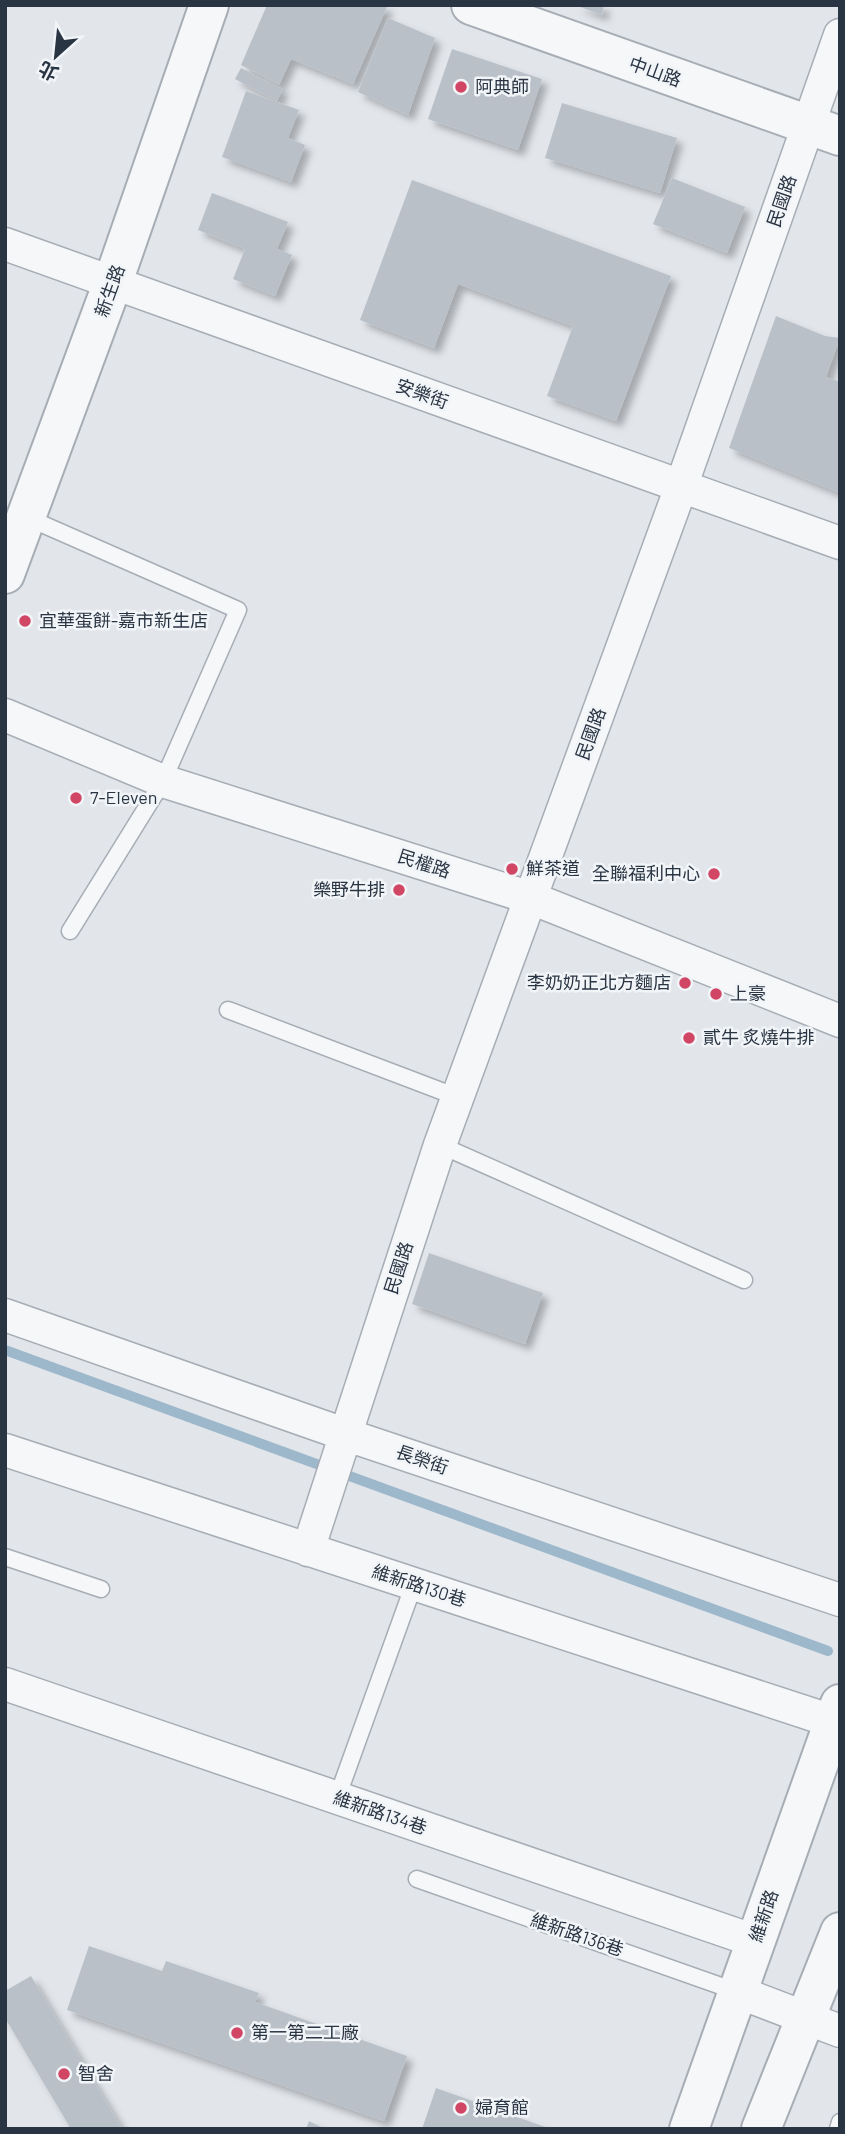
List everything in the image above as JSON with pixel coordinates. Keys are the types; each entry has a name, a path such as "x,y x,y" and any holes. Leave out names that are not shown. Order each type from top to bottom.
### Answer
{"street":[{"name":"新生路","path":"5,574 113,282 209,5"},
{"name":"中山路","path":"471,5 824,131"},
{"name":"民國路","path":"308,1550 457,1097 681,487 824,131 840,36"},
{"name":"安樂街","path":"5,244 840,544"},
{"name":"民權路","path":"5,715 163,781 531,898 840,1021"},
{"name":"長榮街","path":"5,1315 344,1434 840,1600"},
{"name":"維新路130巷","path":"5,1450 414,1584 836,1713"},
{"name":"維新路134巷","path":"5,1684 755,1941"},
{"name":"維新路","path":"689,2129 836,1713"},
{"path":"761,2129 822,2025 840,1932"},
{"path":"738,1992 822,2025"}],"lane":[{"path":"26,517 238,610 163,781 70,931"},
{"path":"228,1010 457,1097"},
{"path":"440,1145 744,1280"},
{"path":"5,1557 101,1589"},
{"path":"337,1798 414,1584"},
{"name":"維新路136巷","path":"417,1879 738,1992"},
{"path":"838,2129 840,2122"}],"building":[{"path":"267,5 387,7 353,84 291,59 279,85 241,65"},
{"path":"575,5 604,5 602,15"},
{"path":"388,18 435,38 408,115 358,92"},
{"path":"452,49 542,79 518,150 428,119"},
{"path":"241,68 283,89 277,101 235,79"},
{"path":"246,91 299,110 288,138 305,145 291,182 222,157"},
{"path":"562,103 677,138 660,193 545,158"},
{"path":"672,178 745,207 727,253 653,224"},
{"path":"412,180 671,276 616,421 547,396 573,326 458,284 434,348 360,320"},
{"path":"212,193 288,222 277,249 292,255 275,296 233,279 245,249 198,230"},
{"path":"776,316 825,336 840,338 826,377 840,382 840,493 729,448"},
{"path":"429,1253 543,1293 525,1344 412,1304"},
{"name":"第一第二工廠","path":"89,1946 162,1971 166,1961 259,1993 255,2002 407,2056 384,2121 67,2010"},
{"name":"智舍","path":"31,1976 122,2129 71,2129 5,2018 5,1991"},
{"name":"婦育館","path":"436,2088 548,2128 548,2129 422,2129"},
{"path":"309,2121 325,2129 306,2129"}],"waterway":[{"path":"5,1350 828,1651"}],"place":[{"name":"阿典師","path":"461,87"},
{"name":"宜華蛋餅-嘉市新生店","path":"25,621"},
{"name":"7-Eleven","path":"76,798"},
{"name":"鮮茶道","path":"512,869"},
{"name":"全聯福利中心","path":"714,874"},
{"name":"樂野牛排","path":"399,890"},
{"name":"李奶奶正北方麵店","path":"685,983"},
{"name":"上豪","path":"716,994"},
{"name":"貳牛 炙燒牛排","path":"689,1038"},
{"name":"第一第二工廠","path":"237,2033"},
{"name":"智舍","path":"64,2074"},
{"name":"婦育館","path":"461,2108"}]}
